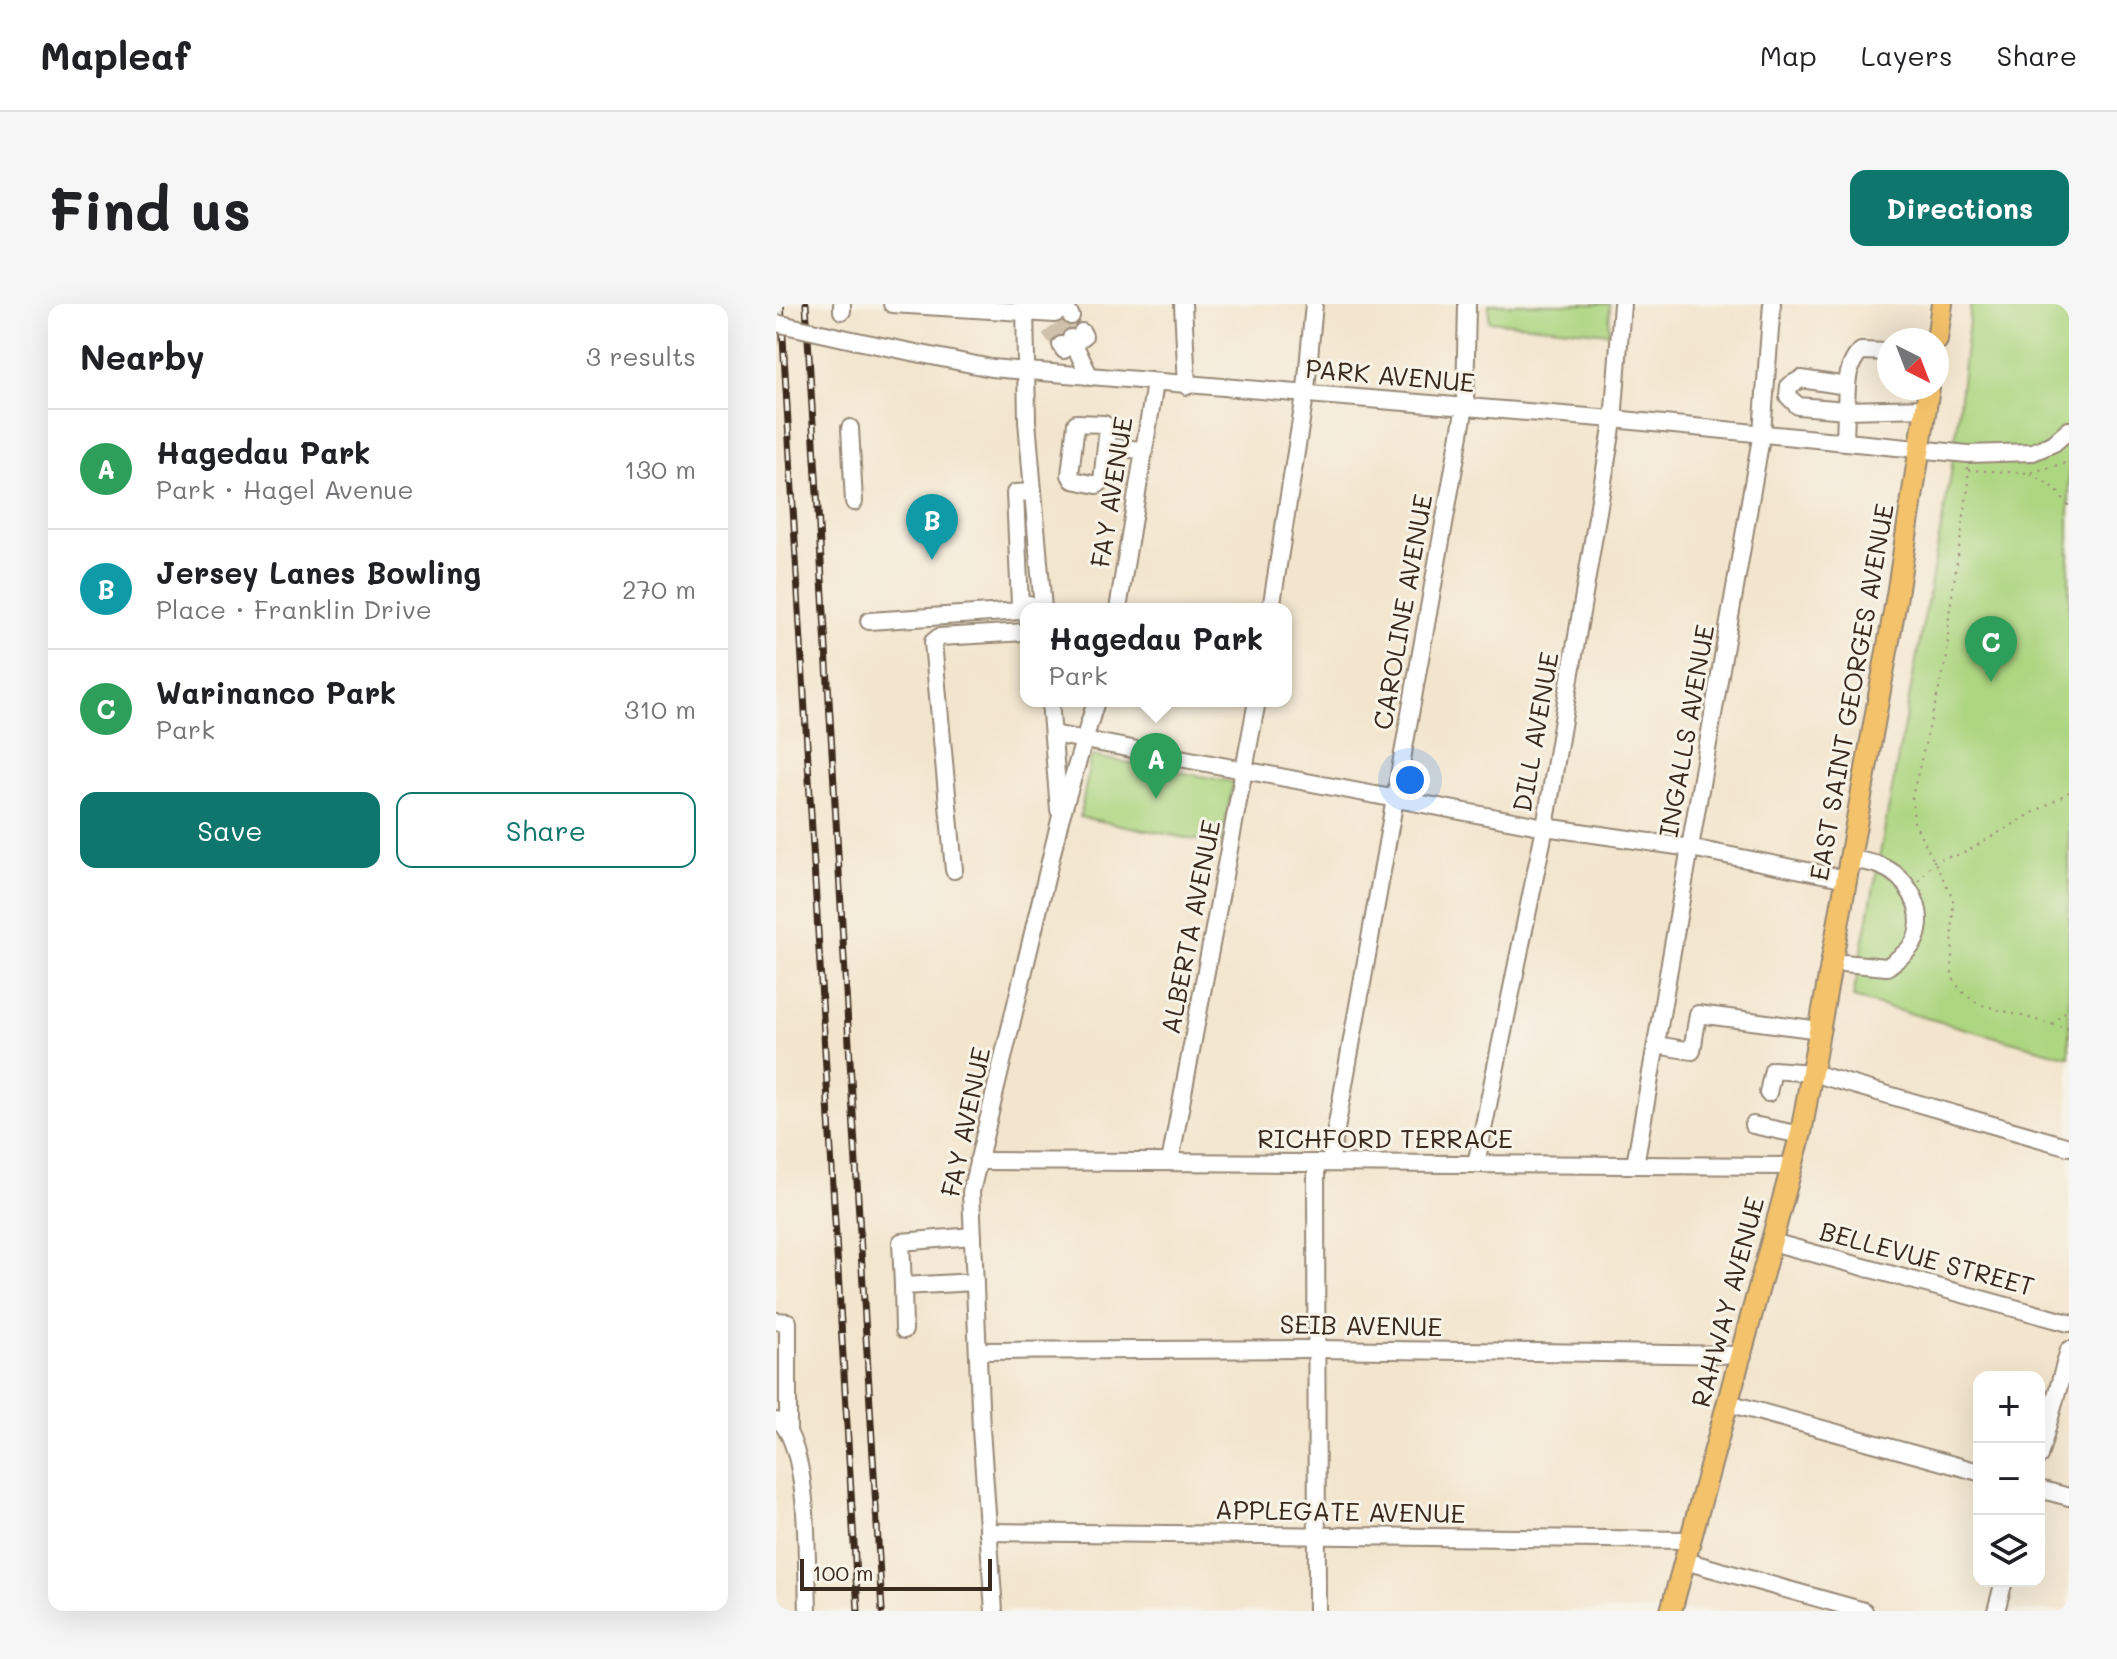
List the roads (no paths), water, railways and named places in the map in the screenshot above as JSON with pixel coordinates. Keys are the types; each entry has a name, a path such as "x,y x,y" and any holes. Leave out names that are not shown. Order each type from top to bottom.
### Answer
{"main road":[{"path":"1939,328 1942,304"},
{"name":"EAST SAINT GEORGES AVENUE","path":"1825,1005 1928,400"},
{"name":"RAHWAY AVENUE","path":"1671,1611 1801,1135 1825,1005"}],"street":[{"path":"892,304 1026,308 1059,320"},
{"path":"1183,304 1187,386"},
{"path":"1272,603 1305,393 1314,304"},
{"name":"CAROLINE AVENUE","path":"1317,1611 1316,1349 1323,1163 1395,798 1465,406 1467,304"},
{"name":"DILL AVENUE","path":"1476,1164 1545,827 1613,419 1622,304"},
{"name":"INGALLS AVENUE","path":"1635,1165 1762,432 1772,304"},
{"path":"1026,308 1027,421 1043,603"},
{"name":"PARK AVENUE","path":"776,323 991,368 1762,432 1920,448 1967,462 2033,452 2054,443 2069,430"},
{"path":"1072,339 1090,377"},
{"path":"1845,441 1849,368 1861,351 1877,352"},
{"path":"1847,386 1801,379 1789,386 1788,396 1798,406 1846,410 1914,400"},
{"name":"FAY AVENUE","path":"1119,603 1155,383"},
{"path":"850,428 854,502"},
{"path":"1107,447 1143,450"},
{"path":"1021,603 1015,493 1033,492"},
{"path":"869,621 1020,612"},
{"path":"954,870 933,642 939,637 1020,632"},
{"path":"1051,707 1060,820"},
{"name":"FAY AVENUE","path":"994,1611 971,1192 1060,820 1094,707"},
{"name":"ALBERTA AVENUE","path":"1170,1162 1247,769 1256,707"},
{"path":"1053,734 1545,827 1848,869 1882,867 1913,893 1917,935 1906,953 1887,967 1832,962"},
{"path":"1656,1045 1692,1051 1698,1014 1820,1030"},
{"path":"1768,1093 1773,1070 1812,1073 2069,1147"},
{"path":"1753,1125 1801,1135"},
{"name":"RICHFORD TERRACE","path":"978,1161 1792,1166"},
{"path":"904,1330 901,1242 973,1236"},
{"name":"BELLEVUE STREET","path":"1772,1242 2069,1323"},
{"path":"903,1286 975,1282"},
{"path":"776,1321 788,1322 782,1358 782,1426 800,1461 808,1611"},
{"name":"SEIB AVENUE","path":"978,1351 1316,1349 1743,1355"},
{"path":"2043,1443 2069,1350"},
{"path":"1728,1403 1973,1470"},
{"path":"2045,1491 2069,1497"},
{"name":"APPLEGATE AVENUE","path":"988,1532 1690,1540"},
{"path":"1685,1561 1864,1611"},
{"path":"1996,1611 2002,1587"}],"tunnel":[{"path":"1060,322 1071,338"},
{"path":"1049,329 1061,345"}],"railway":[{"path":"781,304 858,1611"},
{"path":"806,304 882,1611"}],"place":[{"name":"Jersey Lanes Bowling","path":"932,560"},
{"name":"Warinanco Park","path":"1991,682"},
{"name":"Hagedau Park","path":"1156,799"}]}
